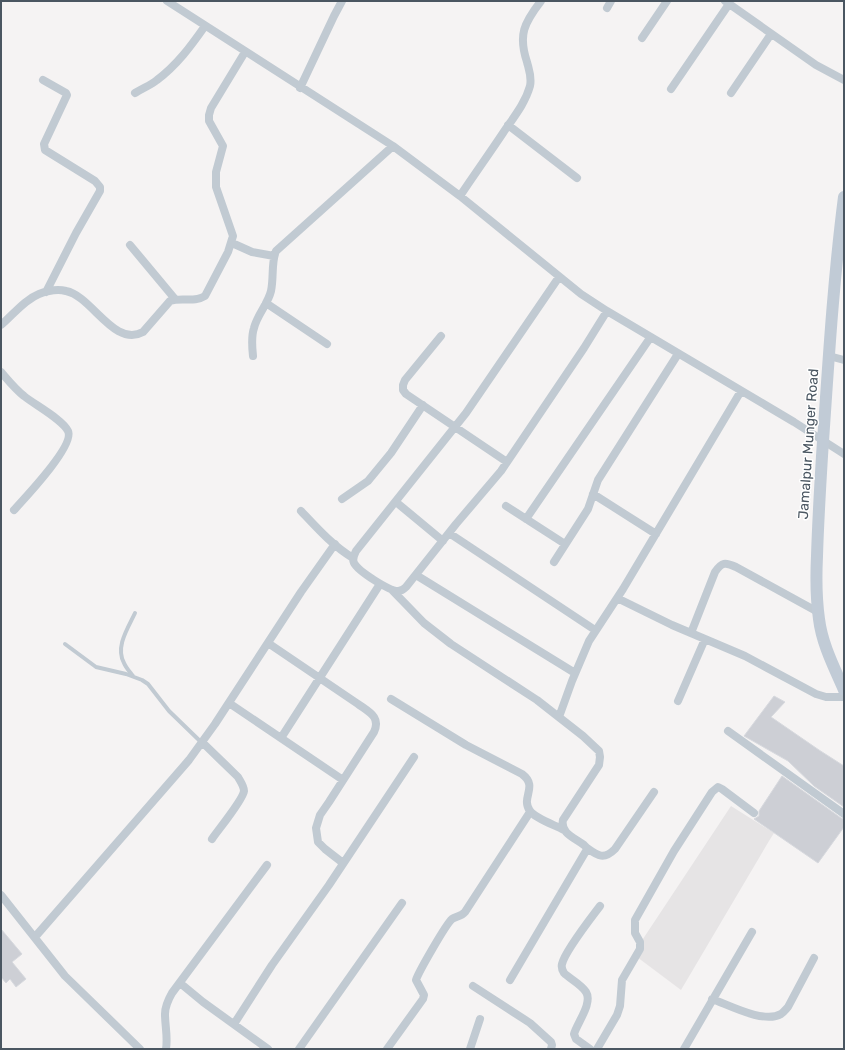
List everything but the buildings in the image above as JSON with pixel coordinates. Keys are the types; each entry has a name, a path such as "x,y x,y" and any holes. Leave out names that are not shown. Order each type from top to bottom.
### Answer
{"street":[{"path":"166,1 300,88 339,110 393,146 460,196 559,276 606,311 844,454"},
{"path":"300,88 342,1"},
{"path":"460,196 521,107 526,96 530,84 530,74 524,53 522,38 523,30 526,21 541,1"},
{"path":"642,38 667,1"},
{"path":"671,89 727,2 816,65 844,80"},
{"path":"136,92 156,81 180,60 206,26"},
{"path":"731,93 771,34"},
{"path":"1,325 26,302 39,294 58,290 71,292 113,328 120,333 131,336 143,332 170,301 175,299 200,299 205,296 232,243 233,236 216,188 216,172 223,146 210,126 209,115 211,108 245,52"},
{"path":"43,80 67,95 44,144 45,150 95,180 100,187 100,191 76,233 46,292"},
{"path":"508,125 577,178"},
{"path":"253,356 252,346 254,327 266,303 273,283 274,256 280,246 393,146"},
{"name":"Jamalpur Munger Road","path":"844,196 838,243 823,440 818,514 816,586 818,612 823,638 833,667 844,690"},
{"path":"232,243 252,252 274,256"},
{"path":"130,245 175,299"},
{"path":"559,276 456,427 360,545 353,558 354,564 360,570 380,584 392,590 413,612 445,640 519,688 559,717 595,746 599,751 600,757 598,765 563,820 562,825 564,830"},
{"path":"266,303 327,344"},
{"path":"392,590 402,590 416,575 507,462 567,373 606,311"},
{"path":"441,336 405,380 403,390 406,394 507,462"},
{"path":"526,519 650,338"},
{"path":"554,562 588,509 598,480 678,354"},
{"path":"830,356 844,360"},
{"path":"1,372 24,396 61,423 67,429 69,435 63,450 54,464 14,510"},
{"path":"559,717 575,673 595,630 617,598 741,391"},
{"path":"342,499 368,481 391,453 423,405"},
{"path":"593,494 656,534"},
{"path":"396,502 443,540"},
{"path":"506,506 566,544"},
{"path":"300,511 335,544 353,558"},
{"path":"449,533 595,630"},
{"path":"35,938 189,760 229,703 335,544"},
{"path":"691,633 715,572 719,566 723,564 736,567 818,612"},
{"path":"416,575 575,673"},
{"path":"281,738 380,584"},
{"path":"617,598 654,617 745,656 816,694 826,697 844,697"},
{"path":"678,700 705,639"},
{"path":"268,643 358,704 376,720 377,726 374,732 320,815 316,828 318,842 325,849 344,862"},
{"path":"391,699 448,735 528,778 530,784 527,804 530,812 536,817 564,830 584,844 587,848 601,856 606,856 615,849 654,792"},
{"path":"229,703 343,780"},
{"path":"728,731 844,814"},
{"path":"202,742 238,777 244,792 212,839"},
{"path":"234,1024 272,965 344,862 414,757"},
{"path":"597,1049 617,1015 620,1006 622,980 640,948 640,942 634,929 637,916 674,851 712,792 718,787 754,812"},
{"path":"388,1049 423,999 424,995 416,980 420,970 449,922 455,917 462,916 465,912 530,812"},
{"path":"510,980 581,862 587,848"},
{"path":"166,1049 167,1038 164,1014 172,993 267,865"},
{"path":"1,895 65,976 140,1049"},
{"path":"299,1049 402,903"},
{"path":"590,1049 576,1039 574,1034 586,1006 588,999 586,992 564,973 562,964 600,906"},
{"path":"684,1049 752,932"},
{"path":"712,999 746,1012 763,1016 782,1014 788,1007 814,958"},
{"path":"180,983 203,1002 268,1049"},
{"path":"473,986 530,1023 551,1042 551,1049"},
{"path":"470,1049 480,1019"}],"lane":[{"path":"134,676 124,664 121,655 121,648 135,613"},
{"path":"65,644 96,667 134,676 148,684 169,711 202,742"}],"shaded area":[{"path":"731,806 774,833 681,990 633,954"}]}
